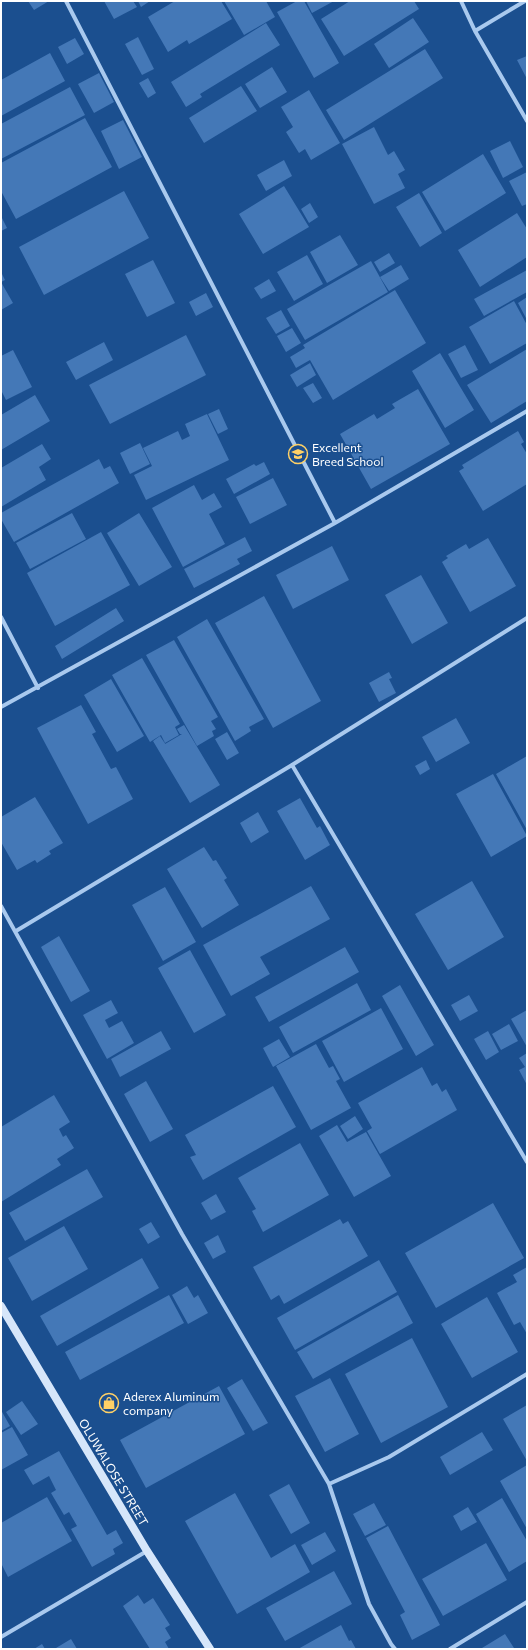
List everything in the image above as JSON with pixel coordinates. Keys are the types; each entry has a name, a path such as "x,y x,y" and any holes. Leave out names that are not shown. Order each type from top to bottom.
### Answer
{"street":[{"path":"66,1 335,523"},
{"path":"461,1 475,31 527,121"},
{"path":"475,31 525,1"},
{"path":"1,707 38,688 335,523 527,411"},
{"path":"1,617 38,688"},
{"path":"16,931 292,765 527,618"},
{"path":"292,765 527,1162"},
{"path":"1,906 182,1234 329,1484 369,1604 391,1644 396,1649"},
{"name":"OLUWALOSE STREET","path":"1,1306 147,1551 210,1649"},
{"path":"329,1484 389,1457 527,1374"},
{"path":"1,1637 147,1551"},
{"path":"450,1649 527,1602"}],"building":[{"path":"28,1 49,1 34,10"},
{"path":"104,1 133,1 137,7 114,19"},
{"path":"138,1 150,1 141,7"},
{"path":"175,1 221,1 232,19 189,44 187,40 168,52 148,17"},
{"path":"224,1 266,1 275,17 244,35"},
{"path":"297,1 304,1 339,63 314,78 277,12"},
{"path":"306,1 334,1 312,13"},
{"path":"350,1 414,1 419,9 344,56 321,19"},
{"path":"413,18 429,42 389,68 374,44"},
{"path":"266,23 280,45 200,94 202,97 186,107 171,82"},
{"path":"138,37 154,69 142,75 125,44"},
{"path":"75,38 84,54 67,64 58,47"},
{"path":"425,49 443,78 344,140 326,110"},
{"path":"50,53 65,81 1,116 1,80"},
{"path":"527,56 527,79 517,60"},
{"path":"272,67 287,92 260,108 245,84"},
{"path":"99,73 114,102 94,113 78,84"},
{"path":"148,78 156,93 148,98 139,83"},
{"path":"241,86 257,111 204,143 189,118"},
{"path":"70,87 85,115 1,159 1,124"},
{"path":"309,90 340,143 311,160 305,149 299,153 286,132 293,127 281,107"},
{"path":"85,118 112,167 16,219 1,191 1,163"},
{"path":"123,120 142,157 119,169 101,131"},
{"path":"374,127 388,155 394,151 405,170 398,174 405,188 374,204 342,144"},
{"path":"510,141 523,167 503,178 490,151"},
{"path":"483,154 506,193 445,231 422,192"},
{"path":"284,160 292,176 266,191 257,175"},
{"path":"527,172 527,204 522,206 509,181"},
{"path":"284,186 309,227 263,254 239,214"},
{"path":"124,191 149,238 44,295 19,247"},
{"path":"419,193 442,233 420,247 396,207"},
{"path":"310,203 318,217 309,223 301,209"},
{"path":"517,213 527,229 527,257 480,287 458,250"},
{"path":"1,216 7,228 1,231"},
{"path":"340,235 358,265 327,283 310,252"},
{"path":"389,253 395,263 380,272 374,262"},
{"path":"307,255 323,284 294,301 277,272"},
{"path":"153,260 175,303 147,317 125,274"},
{"path":"371,261 388,292 305,340 287,309"},
{"path":"401,265 409,279 389,291 380,277"},
{"path":"527,270 527,292 484,316 474,299"},
{"path":"1,272 5,280 1,282"},
{"path":"269,279 276,291 261,299 254,288"},
{"path":"1,282 13,303 1,310"},
{"path":"395,290 426,343 333,400 310,360 296,368 290,357 305,348 303,345"},
{"path":"206,293 213,307 196,316 189,302"},
{"path":"527,297 527,320 518,303"},
{"path":"514,301 527,325 527,343 490,364 469,327"},
{"path":"281,310 290,326 276,334 266,318"},
{"path":"292,328 301,343 286,352 277,336"},
{"path":"186,335 206,375 110,424 89,385"},
{"path":"104,342 113,360 76,380 66,362"},
{"path":"465,345 478,370 461,378 448,354"},
{"path":"527,349 527,401 491,423 467,385"},
{"path":"13,350 32,387 6,400 1,390 1,356"},
{"path":"440,353 474,410 445,428 412,371"},
{"path":"310,363 316,375 297,387 290,375"},
{"path":"313,383 322,398 313,403 303,388"},
{"path":"418,389 450,444 371,489 340,434 374,414 377,419 395,408 392,404"},
{"path":"35,395 50,421 1,450 1,415"},
{"path":"219,409 228,429 218,434 208,414"},
{"path":"207,414 229,460 146,500 134,475 152,466 143,448 178,431 182,440 190,436 185,424"},
{"path":"518,431 524,442 521,444 527,454 527,484 483,511 459,471 464,468 462,465"},
{"path":"140,443 150,464 130,474 120,453"},
{"path":"42,444 51,459 39,467 46,480 1,507 1,468"},
{"path":"99,459 104,469 110,466 119,483 14,542 1,519 1,513"},
{"path":"264,462 270,474 234,494 226,479 254,464 256,466"},
{"path":"273,478 287,505 250,524 236,497"},
{"path":"194,485 202,500 214,493 222,507 209,514 225,544 183,567 152,508"},
{"path":"72,513 86,539 30,569 16,543"},
{"path":"139,513 172,567 139,586 107,533"},
{"path":"101,532 130,585 55,626 27,573"},
{"path":"245,537 252,551 237,559 240,564 194,588 184,569"},
{"path":"488,538 516,586 470,612 442,562 448,558 446,556 466,544 469,549"},
{"path":"332,546 349,580 293,609 276,575"},
{"path":"421,575 448,623 412,644 385,595"},
{"path":"264,596 321,701 273,728 215,623"},
{"path":"116,608 124,621 62,659 55,646"},
{"path":"207,619 264,719 249,727 251,731 235,741 177,637"},
{"path":"174,640 218,717 211,721 216,729 212,731 214,736 197,746 146,655"},
{"path":"142,658 180,724 175,727 179,735 165,743 161,735 150,742 112,675"},
{"path":"389,672 392,678 389,679 396,693 379,702 369,683"},
{"path":"111,679 144,736 117,752 84,695"},
{"path":"81,705 96,732 92,734 111,769 116,767 133,799 88,824 37,728"},
{"path":"456,718 470,743 436,762 422,737"},
{"path":"184,725 220,785 190,803 153,741 160,736 165,744 182,734 180,734 177,729"},
{"path":"227,732 239,753 227,760 215,739"},
{"path":"527,756 527,830 496,774"},
{"path":"426,760 430,769 420,775 415,766"},
{"path":"493,774 527,836 491,857 456,794"},
{"path":"35,797 63,843 49,851 51,854 37,863 35,860 17,870 1,842 1,817"},
{"path":"300,798 317,828 320,826 330,845 305,860 277,811"},
{"path":"258,812 269,832 251,843 240,823"},
{"path":"204,847 213,861 216,860 227,878 224,880 239,905 202,928 167,869"},
{"path":"472,881 504,937 448,970 415,914"},
{"path":"311,886 330,919 260,957 270,974 231,996 203,945"},
{"path":"165,887 196,942 163,961 132,905"},
{"path":"59,936 90,991 71,1002 41,947"},
{"path":"345,947 359,972 269,1022 255,997"},
{"path":"190,950 226,1015 194,1033 158,968"},
{"path":"357,983 371,1010 293,1053 279,1027"},
{"path":"400,985 434,1045 416,1056 382,996"},
{"path":"469,995 478,1011 460,1021 451,1005"},
{"path":"111,1000 118,1013 105,1020 109,1028 122,1021 134,1043 107,1059 83,1015"},
{"path":"381,1008 403,1049 344,1082 322,1041"},
{"path":"527,1010 527,1047 511,1019"},
{"path":"509,1024 518,1041 501,1050 492,1034"},
{"path":"161,1031 171,1049 120,1077 111,1059"},
{"path":"488,1031 499,1052 486,1060 474,1039"},
{"path":"279,1039 290,1057 273,1067 263,1048"},
{"path":"316,1044 329,1068 333,1066 340,1079 336,1081 351,1108 311,1130 276,1066"},
{"path":"527,1053 527,1085 519,1070 525,1067 519,1058"},
{"path":"422,1067 432,1086 437,1083 442,1092 446,1089 457,1110 380,1154 367,1131 372,1128 358,1103"},
{"path":"146,1081 173,1129 150,1142 124,1094"},
{"path":"273,1086 296,1127 203,1180 190,1157 196,1155 185,1135"},
{"path":"54,1095 70,1122 59,1129 63,1137 66,1135 74,1148 57,1159 61,1165 1,1202 1,1127"},
{"path":"355,1116 363,1129 348,1139 340,1126"},
{"path":"337,1125 347,1142 366,1132 391,1176 354,1197 319,1136"},
{"path":"300,1143 329,1195 263,1232 252,1211 256,1209 238,1178"},
{"path":"87,1169 103,1197 25,1241 9,1213"},
{"path":"216,1194 226,1212 211,1220 201,1203"},
{"path":"493,1203 524,1258 436,1308 405,1253"},
{"path":"340,1219 343,1224 348,1221 368,1256 284,1304 279,1295 271,1300 253,1267"},
{"path":"151,1222 160,1237 148,1244 139,1229"},
{"path":"64,1226 88,1269 32,1301 8,1258"},
{"path":"218,1235 226,1252 213,1259 204,1243"},
{"path":"142,1258 159,1288 57,1346 40,1316"},
{"path":"379,1260 397,1292 295,1350 277,1318"},
{"path":"527,1267 527,1334 520,1322 514,1325 497,1293 517,1282 513,1275"},
{"path":"187,1286 194,1298 198,1295 208,1313 188,1324 172,1295"},
{"path":"169,1295 184,1323 80,1380 65,1352"},
{"path":"398,1295 413,1323 313,1379 297,1352"},
{"path":"487,1297 518,1352 472,1378 441,1324"},
{"path":"412,1338 448,1407 381,1443 345,1374"},
{"path":"330,1378 359,1434 325,1452 295,1396"},
{"path":"242,1379 268,1423 253,1431 227,1388"},
{"path":"219,1386 245,1434 146,1488 120,1440"},
{"path":"22,1401 38,1424 21,1435 6,1412"},
{"path":"527,1405 527,1461 503,1419"},
{"path":"1,1410 10,1426 1,1431"},
{"path":"12,1427 28,1455 1,1470 1,1433"},
{"path":"482,1432 493,1450 450,1475 440,1457"},
{"path":"59,1451 107,1535 116,1530 123,1543 113,1549 115,1554 92,1567 71,1529 77,1526 69,1512 64,1515 51,1493 56,1490 49,1476 33,1485 24,1470"},
{"path":"527,1465 527,1529 500,1481"},
{"path":"289,1484 310,1523 291,1534 269,1495"},
{"path":"235,1493 271,1558 295,1544 310,1572 237,1614 185,1521"},
{"path":"47,1497 72,1541 8,1577 1,1563 1,1523"},
{"path":"502,1498 527,1541 527,1561 509,1572 476,1514"},
{"path":"374,1503 386,1525 365,1536 353,1514"},
{"path":"468,1507 477,1522 461,1531 453,1516"},
{"path":"388,1526 440,1625 412,1640 400,1615 405,1612 366,1538"},
{"path":"325,1532 336,1551 312,1565 301,1545"},
{"path":"486,1543 507,1580 443,1616 422,1579"},
{"path":"334,1571 352,1604 285,1641 266,1608"},
{"path":"138,1595 144,1604 153,1598 170,1625 165,1628 171,1638 165,1642 169,1649 150,1649 123,1606"},
{"path":"341,1625 349,1641 351,1640 356,1649 298,1649"},
{"path":"505,1634 514,1648 482,1648"},
{"path":"71,1639 77,1649 56,1648"},
{"path":"42,1644 45,1649 34,1649"}],"place":[{"name":"Excellent Breed School","path":"298,454"},
{"name":"Aderex Aluminum company","path":"109,1403"}]}
